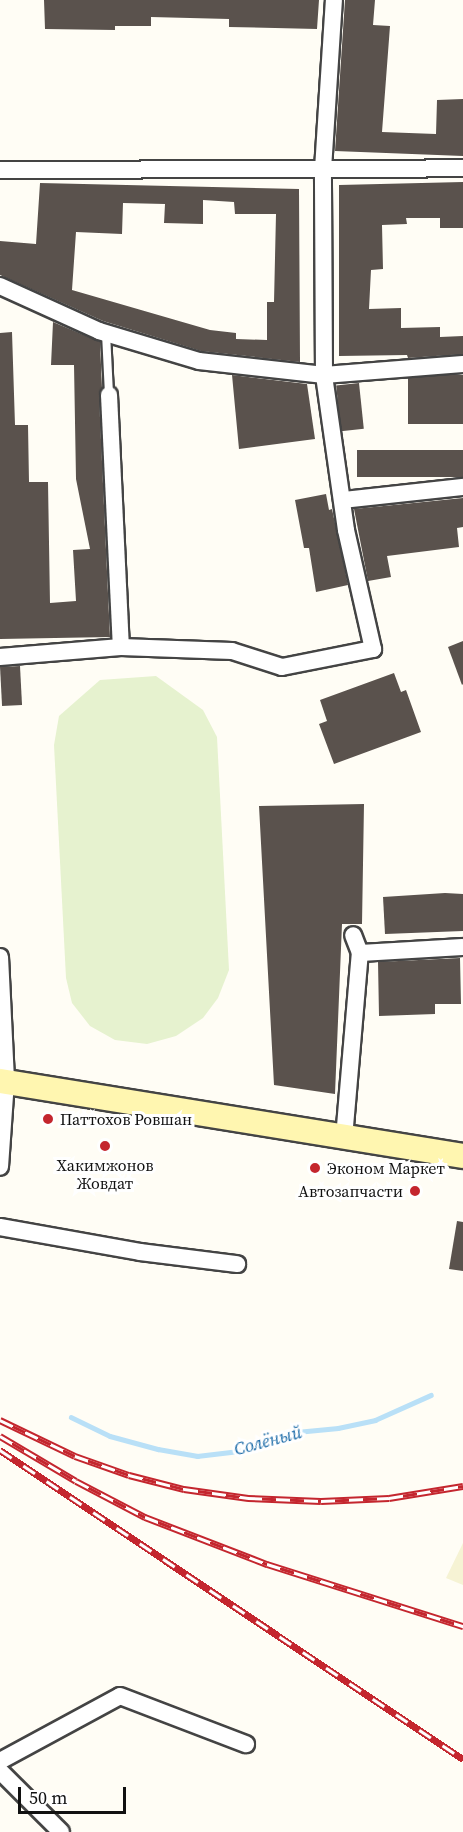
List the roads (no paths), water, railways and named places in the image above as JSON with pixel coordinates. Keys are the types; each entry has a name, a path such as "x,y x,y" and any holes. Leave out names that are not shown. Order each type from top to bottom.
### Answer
{"main road":[{"path":"3,1081 463,1156"}],"street":[{"path":"0,657 121,647 232,651 282,667 373,649 346,530 324,375 323,169 334,0"},
{"path":"0,170 463,168"},
{"path":"0,286 106,333 199,362 324,375 463,364"},
{"path":"110,395 121,647"},
{"path":"343,500 463,487"},
{"path":"344,1138 360,953 353,935"},
{"path":"360,953 463,947"},
{"path":"0,957 3,1081 0,1167"},
{"path":"0,1227 140,1252 237,1264"},
{"path":"0,1761 120,1696 246,1744"},
{"path":"0,1771 61,1832"}],"lane":[{"path":"106,333 110,395"}],"waterway":[{"name":"Солёный","path":"71,1417 110,1436 158,1449 197,1456 239,1451 286,1433 338,1428 375,1420 431,1395"}],"railway":[{"path":"0,1420 75,1456 129,1475 184,1489 248,1498 321,1501 389,1498 463,1486"},
{"path":"0,1436 76,1481 145,1517 267,1564 463,1626"},
{"path":"0,1450 463,1759"}],"place":[{"name":"Паттохов Ровшан","path":"48,1119"},
{"name":"Хакимжонов Жовдат","path":"105,1146"},
{"name":"Эконом Маркет","path":"315,1168"},
{"name":"Автозапчасти","path":"415,1191"}]}
